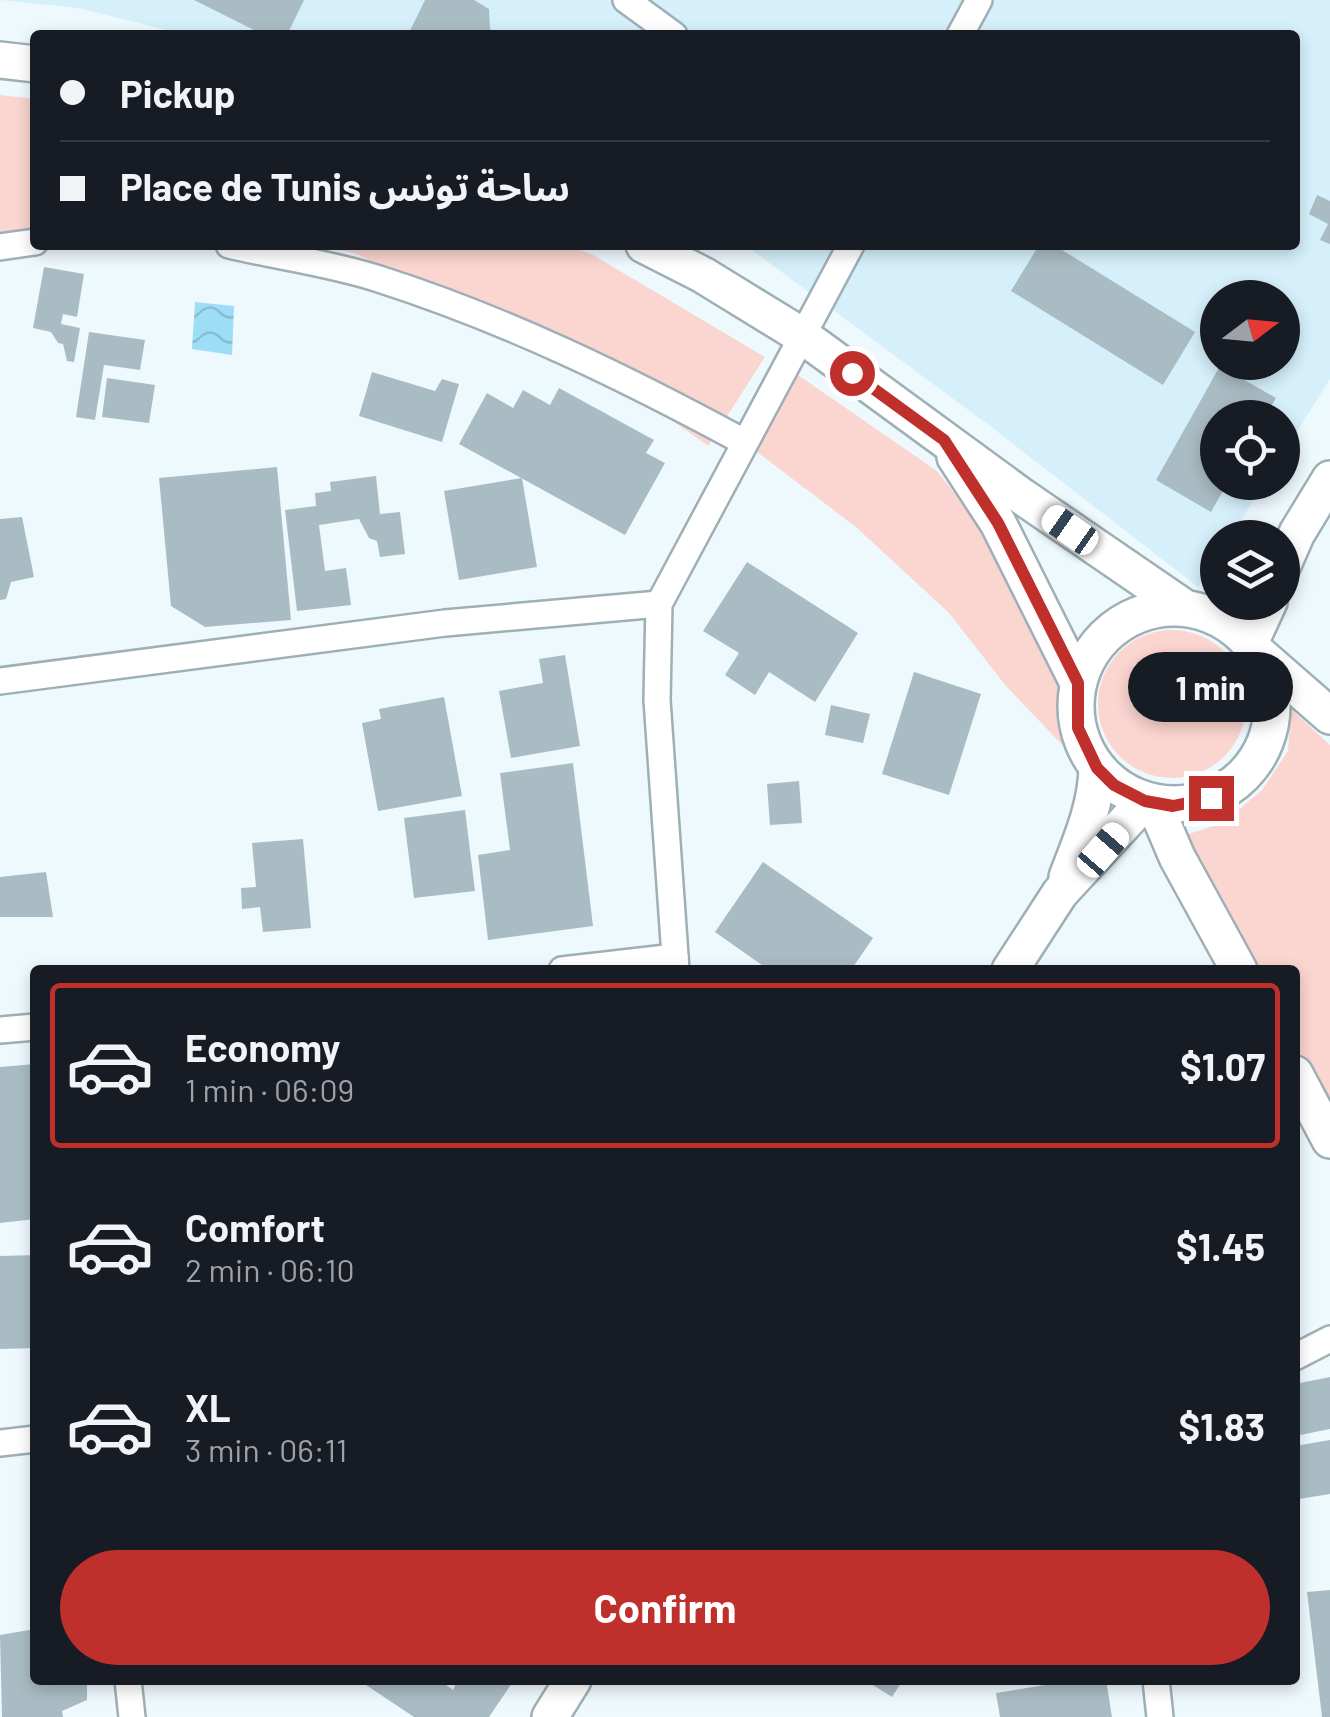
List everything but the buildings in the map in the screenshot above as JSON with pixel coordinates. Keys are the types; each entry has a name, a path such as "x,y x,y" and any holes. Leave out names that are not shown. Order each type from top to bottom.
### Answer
{"street":[{"path":"626,0 667,30"},
{"path":"963,30 978,0"},
{"path":"0,60 30,63"},
{"path":"0,246 30,243"},
{"path":"255,250 380,279 497,322 629,380 744,442"},
{"path":"654,250 703,274 804,337 944,440 1200,604"},
{"path":"643,965 676,963 657,700 659,604 849,250"},
{"path":"944,440 998,523 1078,683"},
{"path":"1300,525 1330,480"},
{"path":"0,681 445,623 659,604"},
{"path":"1200,609 1165,608 1126,620 1096,646 1078,683 1078,728 1097,768 1114,785 1150,802 1173,806 1211,798 1229,789 1256,762 1270,726 1272,706 1271,687 1253,647 1262,620"},
{"path":"1221,620 1330,716"},
{"path":"1060,894 1091,814 1097,768"},
{"path":"1013,965 1060,894 1150,802"},
{"path":"1150,802 1236,965"},
{"path":"0,1030 30,1027"},
{"path":"1300,1083 1330,1140"},
{"path":"1300,1354 1330,1339"},
{"path":"0,1443 30,1439"},
{"path":"129,1685 132,1717"},
{"path":"550,1717 570,1685"},
{"path":"1157,1685 1160,1717"}],"shaded area":[{"path":"0,0 1330,0 1330,379 1300,427 1300,400 1200,400 1200,500 1254,500 1241,520 1200,520 1198,587 990,426 752,250 1300,250 1300,30 167,30 78,8"},
{"path":"0,95 30,98 30,234 0,238"},
{"path":"339,250 580,250 765,357 708,446 620,383 523,340 355,253"},
{"path":"798,375 937,471 1003,555 1059,683 1068,751 1006,686 949,613 856,527 748,445"},
{"path":"1172,630 1200,636 1224,652 1240,676 1246,704 1240,732 1224,756 1200,772 1172,778 1144,772 1120,756 1104,732 1098,704 1104,676 1120,652 1144,636"},
{"path":"1291,709 1330,745 1330,1132 1300,1076 1300,965 1240,965 1173,839 1223,823 1262,790 1288,751"}],"water":[{"path":"195,302 234,306 232,355 192,349"}],"route":[{"path":"852,373 944,440 998,523 1078,683 1078,728 1097,768 1114,785 1145,801 1173,806 1211,798"}]}
